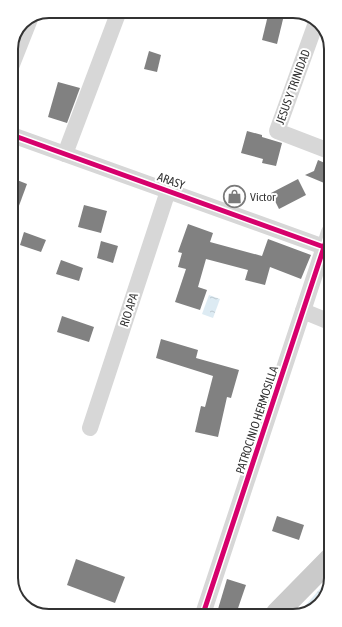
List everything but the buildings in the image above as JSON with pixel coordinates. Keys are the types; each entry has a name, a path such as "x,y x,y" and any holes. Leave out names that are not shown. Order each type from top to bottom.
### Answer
{"main road":[{"path":"281,609 324,565"}],"street":[{"path":"65,154 117,18"},
{"name":"JESUS Y TRINIDAD","path":"315,27 278,131 324,149"},
{"path":"18,47 24,30"},
{"name":"ARASY","path":"18,137 324,247"},
{"name":"RIO APA","path":"90,428 168,191"},
{"name":"PATROCINIO HERMOSILLA","path":"205,609 324,247"},
{"path":"303,310 324,319"}],"water":[{"path":"209,295 220,299 213,318 202,314"},
{"path":"323,585 320,592 309,604 305,606"}],"cycle path":[{"path":"18,137 324,247"},
{"path":"205,609 324,247"}],"place":[{"name":"Victor","path":"235,197"}]}
